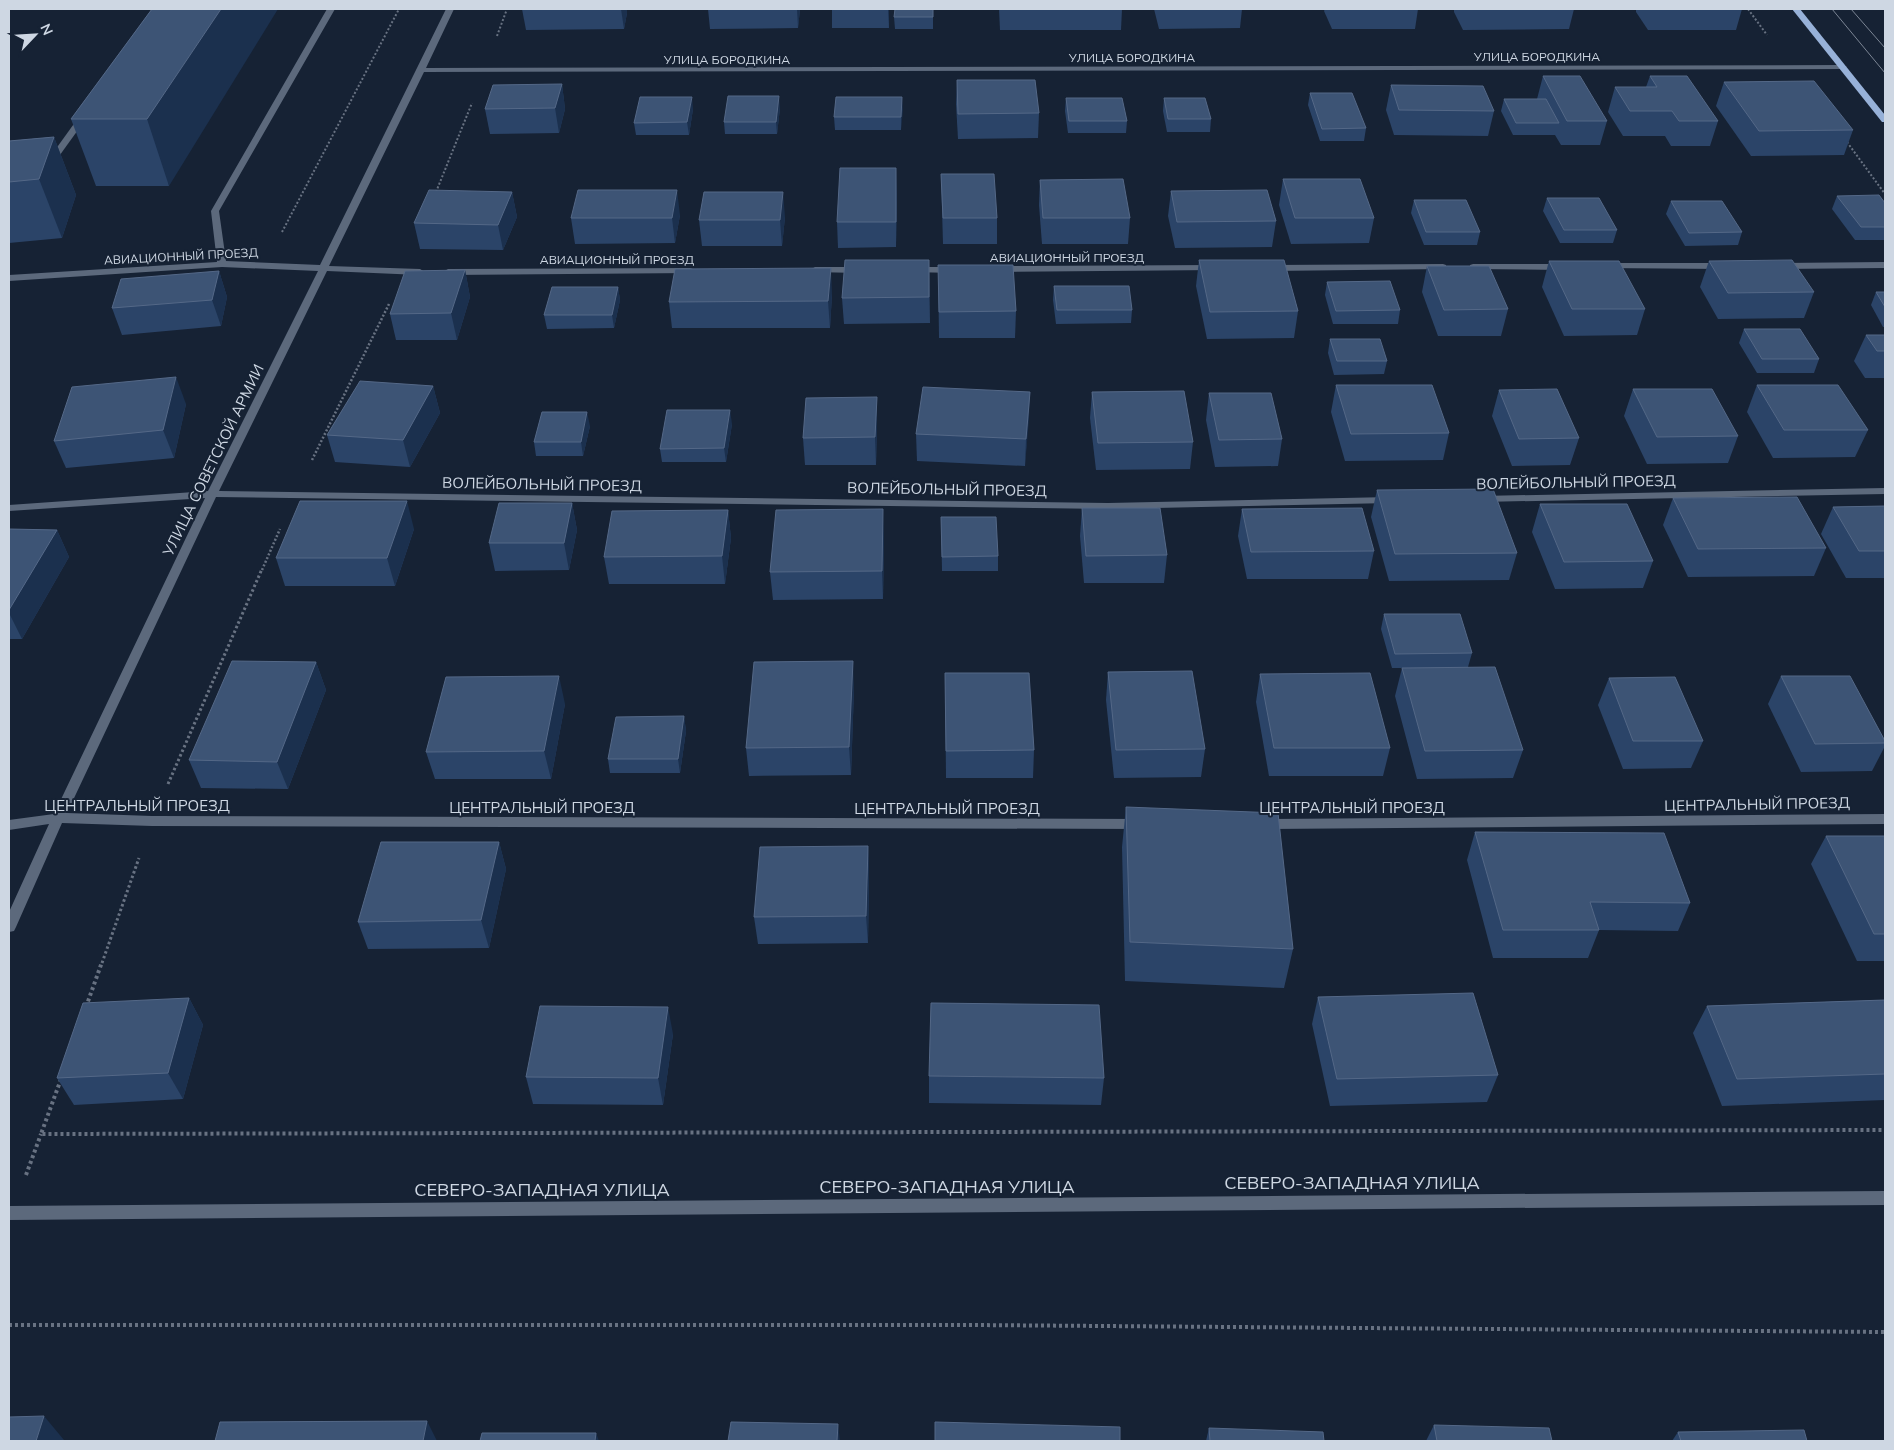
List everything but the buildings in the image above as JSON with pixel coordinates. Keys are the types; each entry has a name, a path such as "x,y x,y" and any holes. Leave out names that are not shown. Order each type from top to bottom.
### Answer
{"main road":[{"path":"1796,9 1885,120"}],"street":[{"path":"222,264 215,211 331,9"},
{"name":"УЛИЦА СОВЕТСКОЙ АРМИИ","path":"9,926 57,818 450,9"},
{"name":"УЛИЦА БОРОДКИНА","path":"422,70 1842,67"},
{"path":"44,172 89,110"},
{"name":"АВИАЦИОННЫЙ ПРОЕЗД","path":"9,278 222,264 265,264 323,269 404,272 702,271"},
{"path":"1766,266 1885,265"},
{"path":"1259,268 1577,266"},
{"path":"1597,266 1736,266"},
{"name":"АВИАЦИОННЫЙ ПРОЕЗД","path":"991,269 1229,268"},
{"path":"802,270 871,270"},
{"path":"901,270 961,270"},
{"name":"ВОЛЕЙБОЛЬНЫЙ ПРОЕЗД","path":"1467,499 1885,491"},
{"name":"ВОЛЕЙБОЛЬНЫЙ ПРОЕЗД","path":"9,508 213,494 1108,506 1407,500"},
{"name":"ЦЕНТРАЛЬНЫЙ ПРОЕЗД","path":"9,825 57,818 152,821 1155,824"},
{"name":"ЦЕНТРАЛЬНЫЙ ПРОЕЗД","path":"1245,824 1885,819"},
{"name":"СЕВЕРО-ЗАПАДНАЯ УЛИЦА","path":"9,1214 1885,1198"}],"path":[{"path":"265,264 399,9"},
{"path":"434,199 507,9"},
{"path":"84,1014 152,821 295,496 404,272"},
{"path":"64,1069 41,1134 1885,1130"},
{"path":"9,1325 982,1325 1885,1332"}],"tram line":[{"path":"1832,9 1885,73"},
{"path":"1851,9 1885,48"}]}
